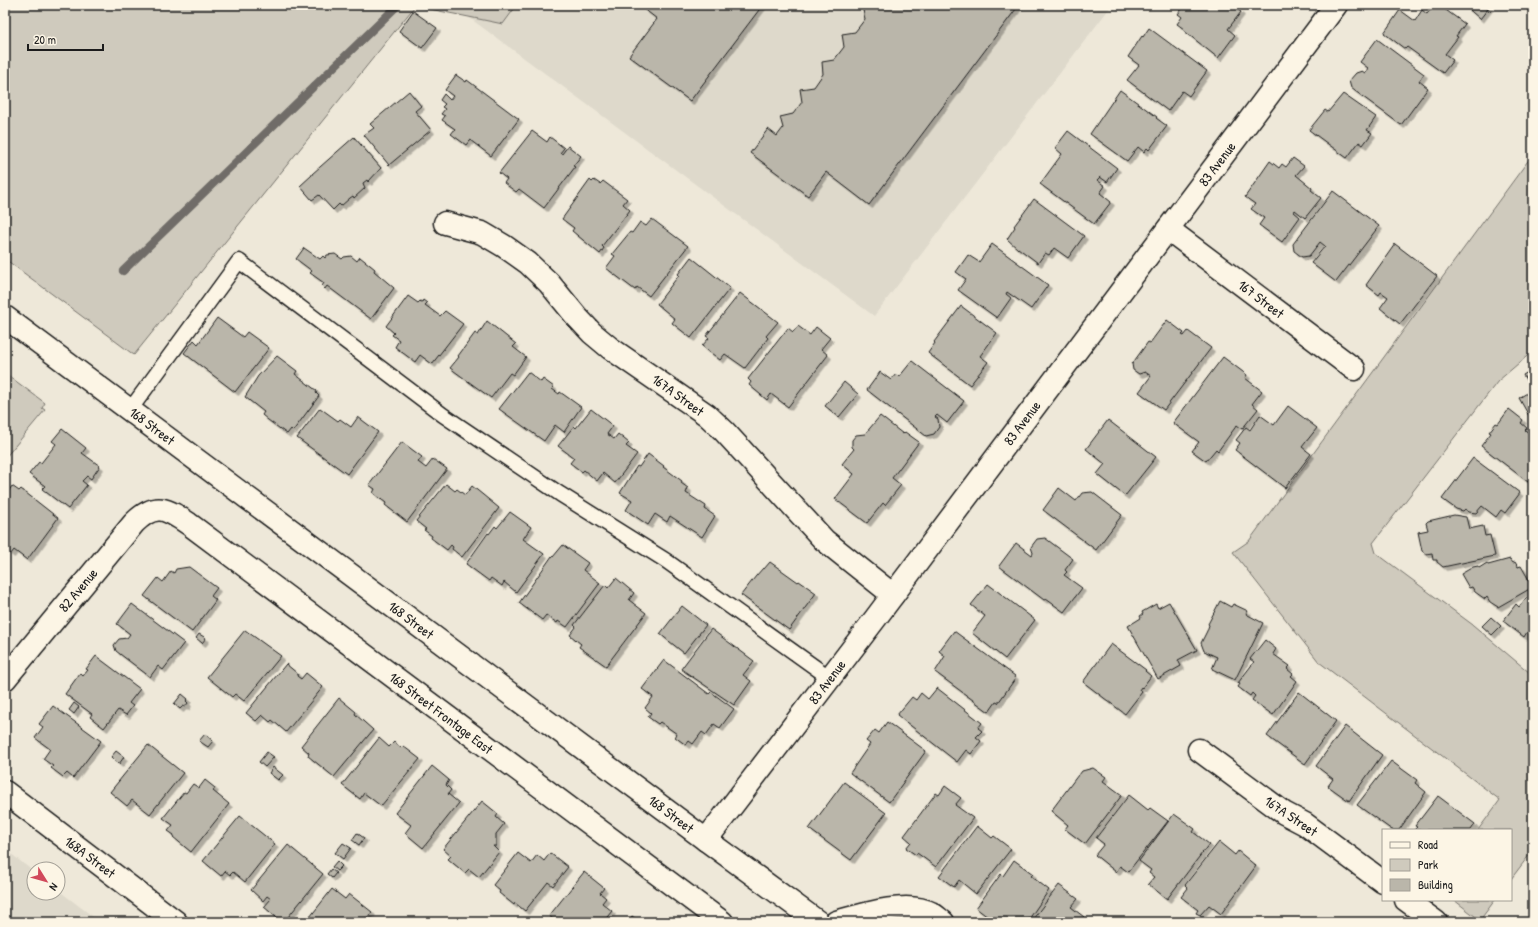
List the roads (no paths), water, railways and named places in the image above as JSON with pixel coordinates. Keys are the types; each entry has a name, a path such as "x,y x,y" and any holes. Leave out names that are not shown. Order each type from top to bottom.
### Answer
{"street":[{"name":"83 Avenue","path":"706,840 893,595 1336,5"},
{"name":"167A Street","path":"445,223 470,229 487,236 528,263 549,282 576,316 592,333 610,348 707,415 724,431 824,540 893,595"},
{"name":"167 Street","path":"1168,229 1354,369"},
{"name":"168 Street","path":"5,317 818,922"},
{"name":"82 Avenue","path":"5,678 134,523 142,515 157,508"},
{"name":"168 Street Frontage East","path":"157,508 173,514 189,524 722,922"},
{"name":"167A Street","path":"1199,750 1284,812 1305,824 1382,881"},
{"name":"168A Street","path":"5,792 176,922"},
{"path":"1407,901 1436,922"},
{"path":"836,922 870,913 911,907 930,912 943,922"}],"lane":[{"path":"130,410 239,261 443,416 560,494 665,560 830,678"}],"waterway":[{"path":"123,271 398,5"}]}
